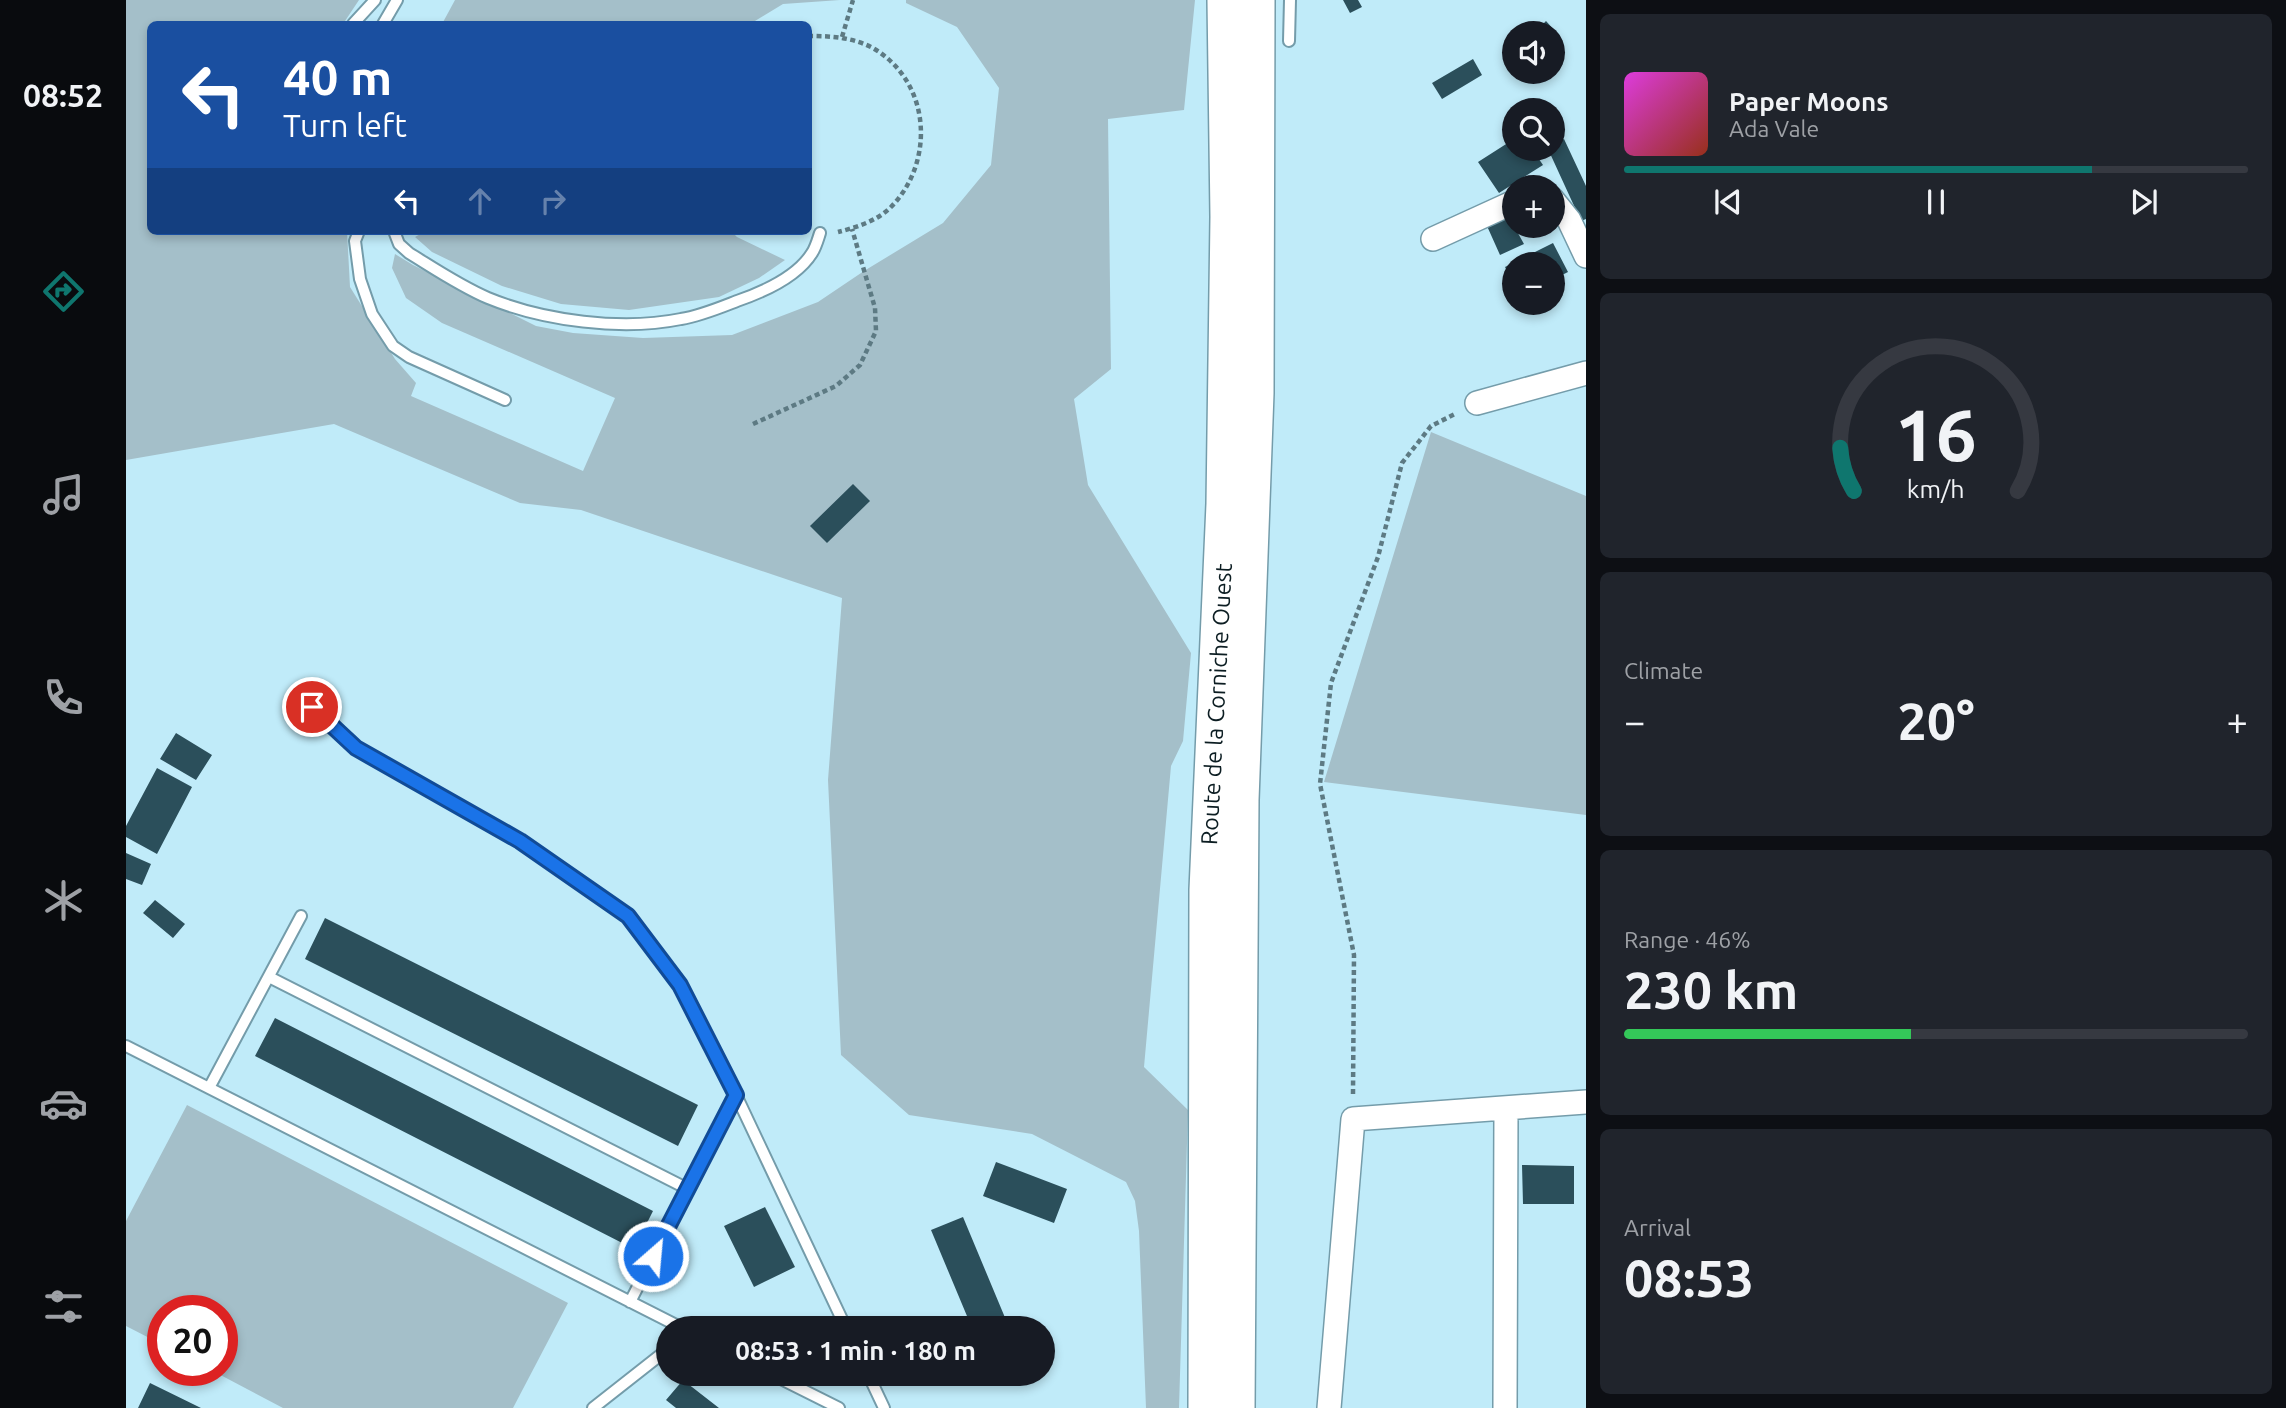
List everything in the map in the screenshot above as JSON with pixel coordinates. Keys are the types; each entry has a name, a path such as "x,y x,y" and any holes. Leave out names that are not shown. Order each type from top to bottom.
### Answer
{"highway":[{"name":"Route de la Corniche Ouest","path":"1206,1408 1208,890 1225,504 1229,217 1226,0"},
{"name":"Route de la Corniche Ouest","path":"1236,1408 1240,788 1255,393 1255,0"}],"street":[{"path":"1433,239 1502,207"},
{"path":"1565,215 1586,256"},
{"path":"1477,403 1586,373"},
{"path":"1329,1408 1353,1119 1506,1110 1586,1102"},
{"path":"1504,1408 1506,1110"}],"lane":[{"path":"356,21 374,0"},
{"path":"385,21 397,0"},
{"path":"1289,41 1290,0"},
{"path":"396,235 399,244 409,253 459,283 517,308 587,322 644,323 682,319 763,290 794,271 812,253 820,233"},
{"path":"357,235 355,241 360,279 372,314 393,346 410,357 505,400"},
{"path":"312,707 356,748 520,841 628,916 680,985 736,1095 840,1316"},
{"path":"209,1088 301,916"},
{"path":"269,976 688,1189"},
{"path":"126,1046 658,1316"},
{"path":"630,1302 736,1095"},
{"path":"593,1408 656,1358"},
{"path":"795,1386 839,1408"},
{"path":"874,1386 884,1408"}],"path":[{"path":"842,37 853,0"},
{"path":"812,36 842,37 871,47 896,67 914,94 922,124 920,155 909,185 889,209 862,226 832,234 820,233"},
{"path":"753,424 836,386 860,365 876,331 875,308 852,229"},
{"path":"1353,1119 1354,955 1320,784 1331,683 1377,557 1402,463 1431,426 1477,403"}],"shaded area":[{"path":"126,0 359,0 345,21 147,21 147,235 347,235 350,287 395,359 416,383 411,396 583,471 615,398 442,323 406,298 392,268 395,254 536,326 573,333 643,338 732,335 818,302 943,223 991,165 999,88 957,27 906,3 906,0 1195,0 1184,110 1108,119 1111,369 1074,399 1088,485 1191,653 1183,741 1171,766 1144,1067 1188,1110 1179,1408 1146,1408 1139,1231 1135,1201 1126,1182 1032,1134 909,1115 841,1055 828,780 842,598 581,510 520,503 334,424 126,460"},
{"path":"455,0 840,0 783,4 755,21 444,21"},
{"path":"735,235 785,260 759,278 719,297 629,310 561,304 502,286 432,252 415,237"},
{"path":"1431,432 1586,496 1586,815 1324,782"},
{"path":"187,1105 568,1303 513,1408 283,1408 238,1384 238,1295 147,1295 147,1337 126,1326 126,1221"}],"building":[{"path":"1343,0 1358,0 1362,7 1350,13"},
{"path":"1473,59 1482,75 1442,99 1432,83"},
{"path":"1565,141 1586,186 1586,219 1581,221 1565,186 1565,175 1560,175 1554,161 1565,161"},
{"path":"1502,147 1502,161 1540,161 1543,165 1527,175 1502,175 1502,191 1499,193 1478,162"},
{"path":"1502,219 1502,238 1521,238 1524,244 1500,255 1487,226"},
{"path":"1553,243 1558,252 1535,252"},
{"path":"853,484 870,501 827,543 810,526"},
{"path":"176,733 212,755 196,780 160,759"},
{"path":"157,768 192,787 157,854 126,837 126,826"},
{"path":"126,853 151,864 142,885 126,879"},
{"path":"155,900 185,924 173,938 143,913"},
{"path":"325,918 698,1105 678,1146 305,959"},
{"path":"275,1018 653,1211 634,1249 255,1056"},
{"path":"996,1162 1067,1189 1054,1223 983,1196"},
{"path":"1522,1165 1574,1166 1574,1204 1523,1204"},
{"path":"765,1207 795,1267 754,1287 724,1226"},
{"path":"963,1217 1004,1316 967,1316 931,1230"},
{"path":"149,1386 156,1386 201,1408 138,1408"},
{"path":"678,1386 691,1386 719,1408 676,1408 666,1400"}],"route":[{"path":"312,707 356,748 520,841 628,916 680,985 736,1095 653,1256"}]}
